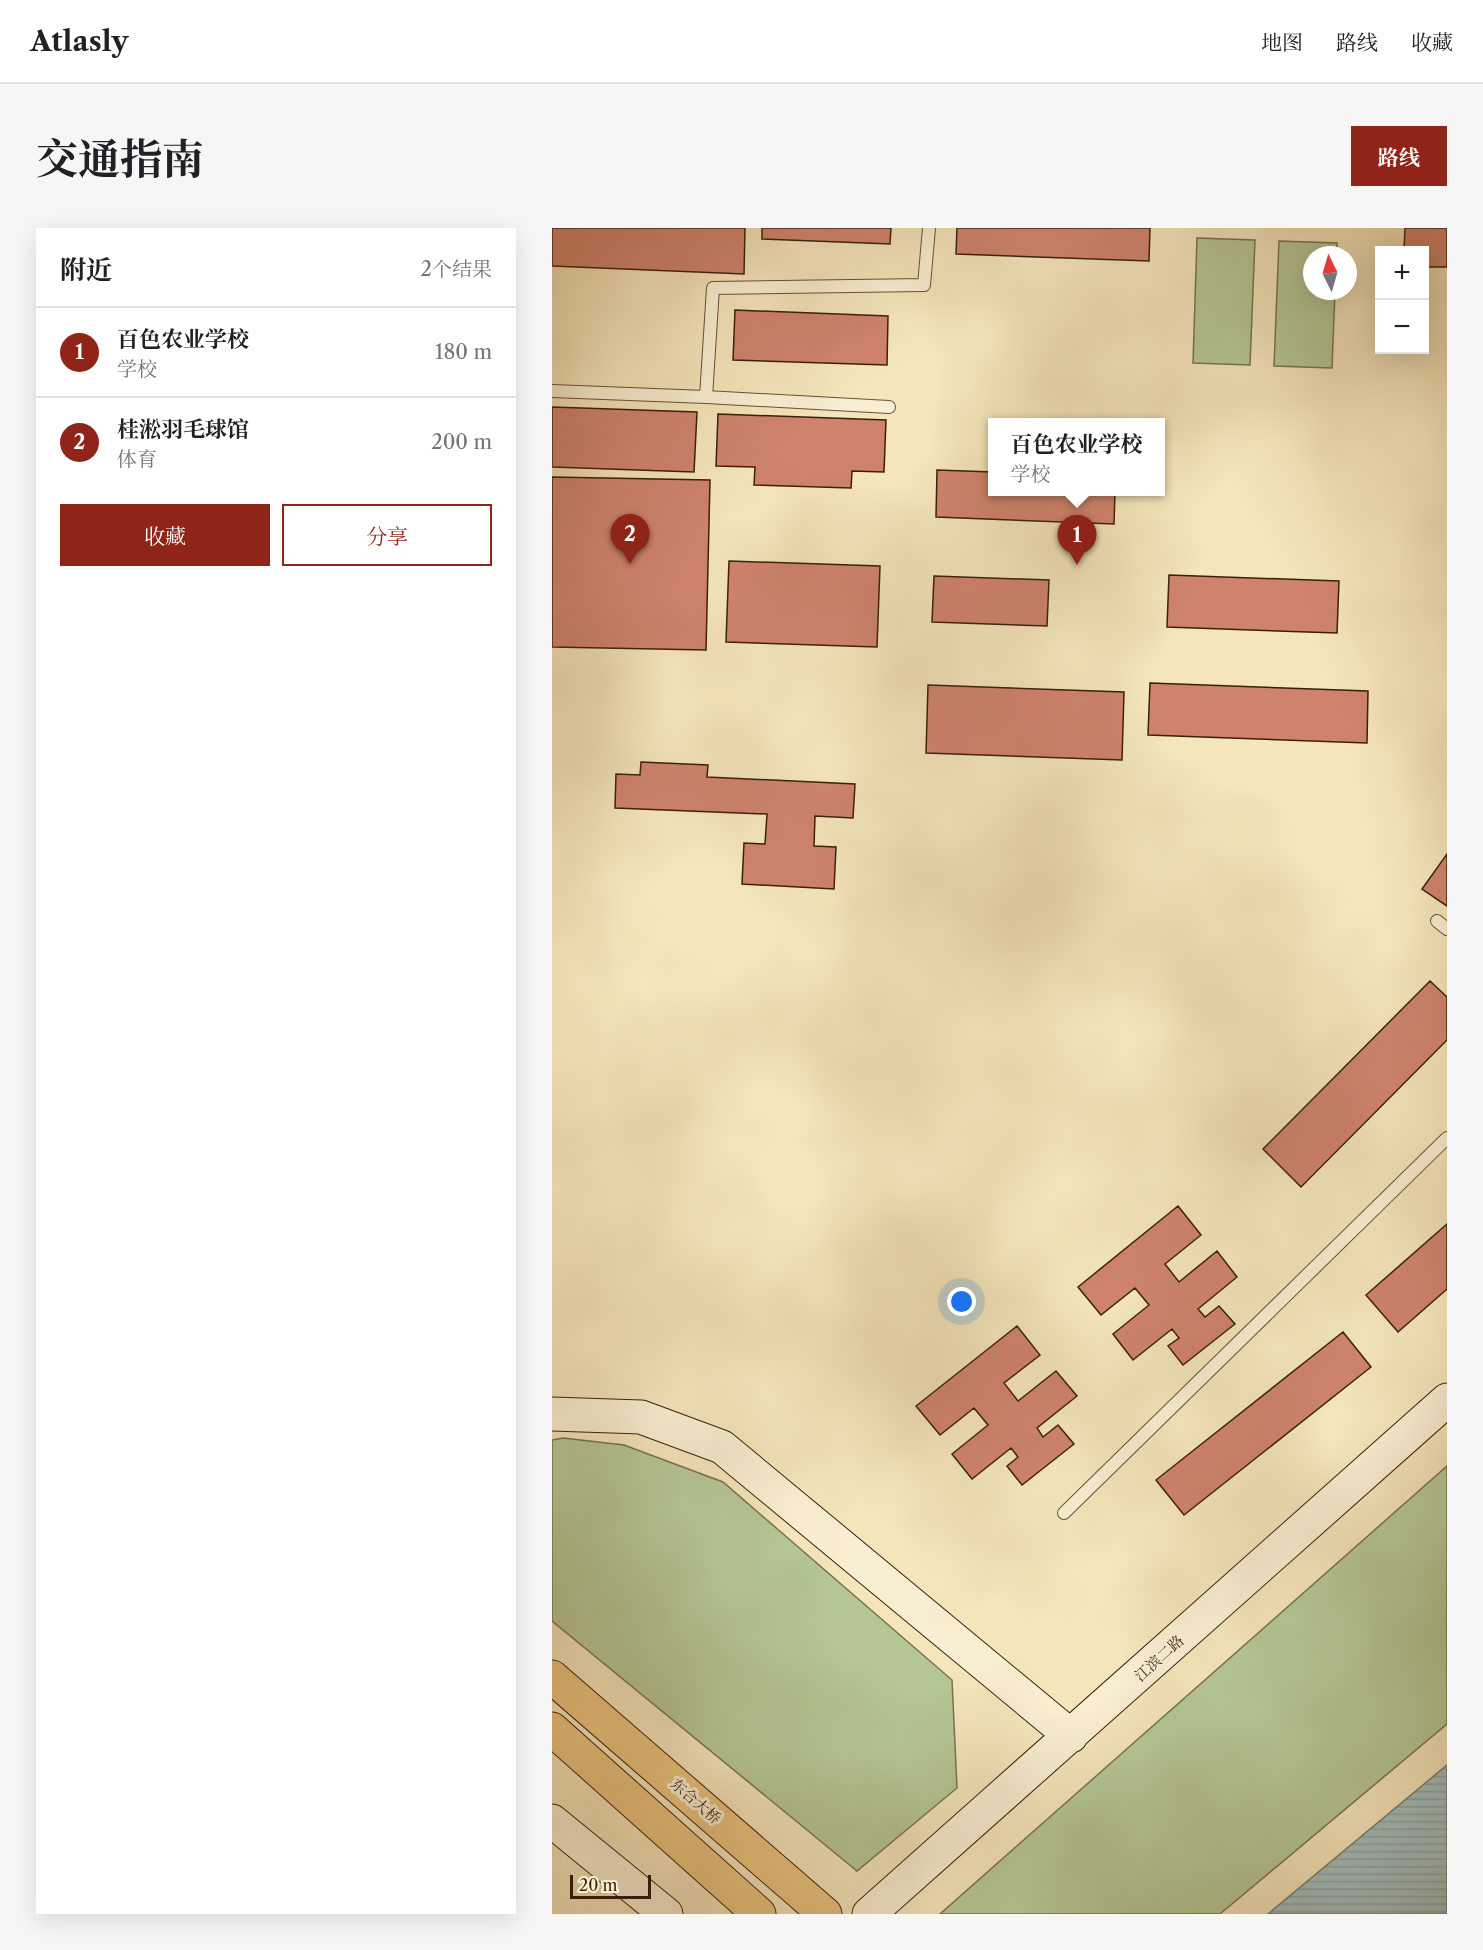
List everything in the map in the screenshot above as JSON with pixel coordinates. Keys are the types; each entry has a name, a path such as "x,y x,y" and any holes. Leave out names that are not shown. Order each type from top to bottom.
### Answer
{"main road":[{"name":"江滨二路","path":"869,1914 1447,1400"},
{"path":"552,1414 640,1417 722,1447 1071,1736"},
{"name":"东合大桥","path":"560,1683 825,1914"},
{"path":"552,1729 759,1914"},
{"path":"552,1821 666,1914"}],"lane":[{"path":"706,397 713,288 924,285 929,228"},
{"path":"552,391 889,407"},
{"path":"1437,921 1447,929"},
{"path":"1064,1513 1447,1138"}],"green space":[{"path":"1197,238 1255,240 1250,365 1193,363"},
{"path":"1279,241 1337,243 1337,246 1303,246 1303,300 1335,300 1332,368 1274,366"},
{"path":"563,1438 624,1445 723,1482 952,1680 957,1788 857,1871 552,1621 552,1440"},
{"path":"1447,1466 1447,1724 1220,1914 940,1914"}],"water":[{"path":"1447,1765 1447,1914 1268,1914"}],"building":[{"path":"552,228 745,228 744,274 552,266"},
{"path":"762,228 891,228 890,244 762,239"},
{"path":"957,228 1150,228 1149,261 956,254"},
{"path":"1405,228 1447,228 1447,267 1429,267 1429,246 1404,246"},
{"path":"735,310 888,316 887,365 733,360"},
{"path":"552,407 697,412 694,472 552,467"},
{"path":"718,414 886,420 884,472 852,471 851,488 754,485 755,467 716,466"},
{"path":"937,470 988,472 988,496 1115,496 1114,524 936,517"},
{"path":"552,477 710,480 706,650 552,647"},
{"path":"729,561 880,566 877,647 726,642"},
{"path":"1169,575 1339,581 1337,633 1167,627"},
{"path":"934,576 1049,580 1047,626 932,622"},
{"path":"1150,683 1368,691 1367,743 1148,735"},
{"path":"928,685 1124,692 1122,760 926,753"},
{"path":"641,762 708,765 707,777 855,784 853,818 815,816 814,846 836,847 834,889 742,884 744,843 765,844 767,814 615,808 616,774 640,775"},
{"path":"1447,854 1447,906 1422,889"},
{"path":"1430,981 1447,997 1447,1040 1301,1187 1263,1149"},
{"path":"1178,1206 1201,1235 1165,1264 1179,1282 1217,1251 1237,1277 1198,1309 1205,1317 1219,1306 1235,1324 1183,1365 1168,1346 1179,1338 1172,1329 1133,1360 1113,1334 1149,1305 1135,1288 1101,1315 1078,1287"},
{"path":"1447,1224 1447,1289 1398,1332 1366,1295"},
{"path":"1017,1326 1040,1355 1004,1383 1018,1401 1056,1371 1077,1396 1037,1428 1043,1437 1058,1425 1074,1444 1022,1485 1007,1466 1018,1457 1011,1448 972,1479 952,1454 988,1425 974,1408 940,1435 916,1406"},
{"path":"1343,1332 1371,1367 1184,1515 1156,1480"}],"place":[{"name":"桂淞羽毛球馆","path":"630,564"},
{"name":"百色农业学校","path":"1077,565"}]}
